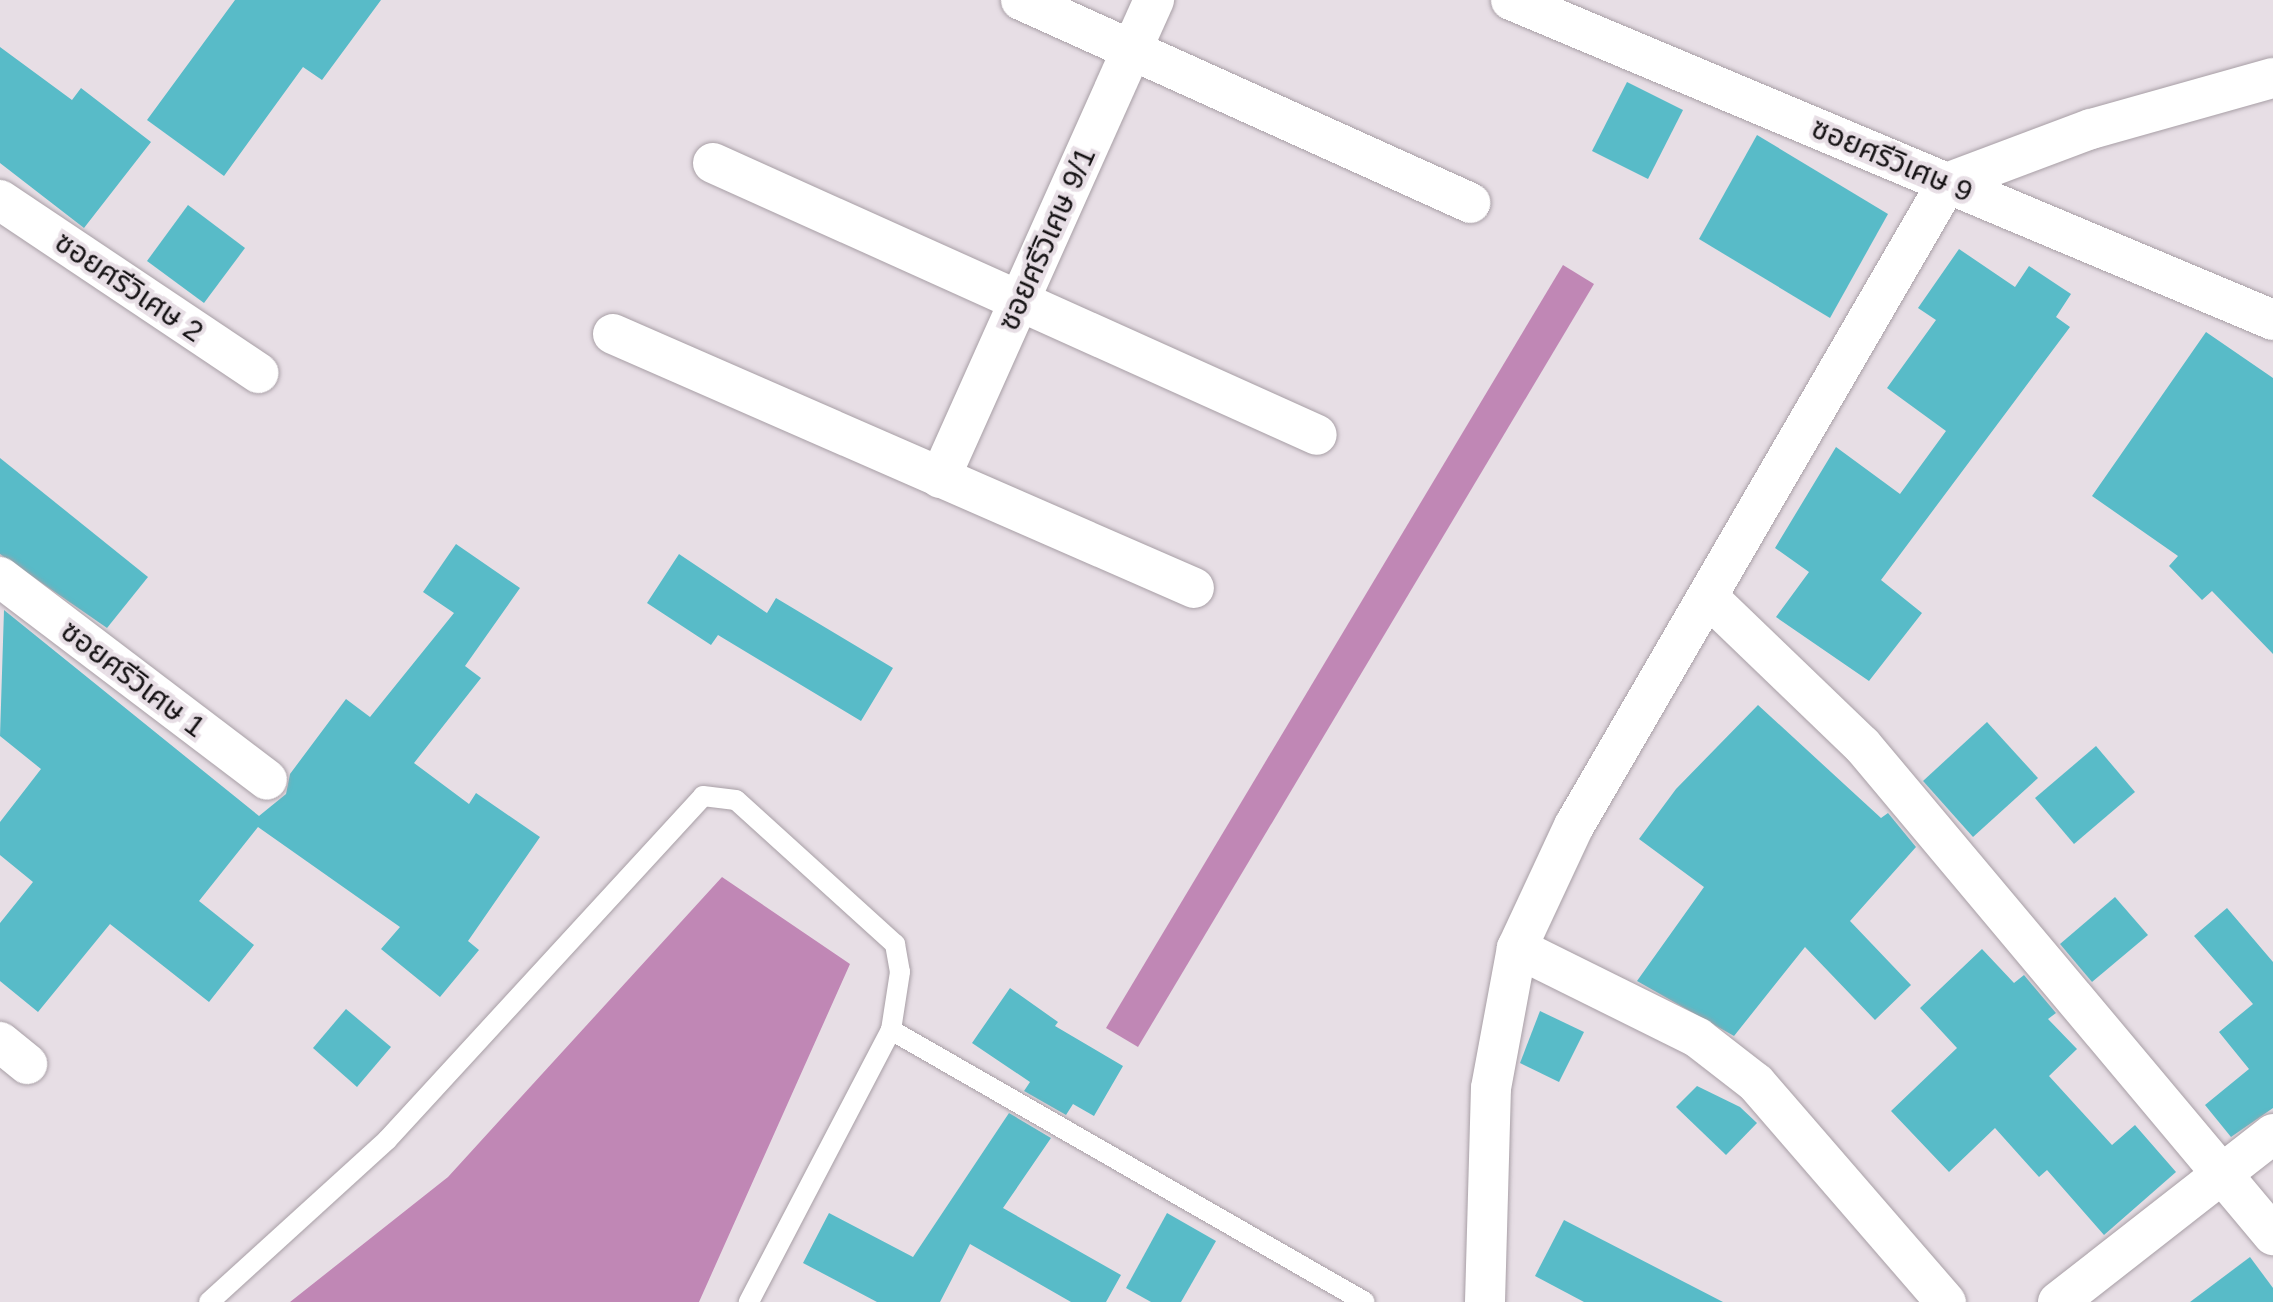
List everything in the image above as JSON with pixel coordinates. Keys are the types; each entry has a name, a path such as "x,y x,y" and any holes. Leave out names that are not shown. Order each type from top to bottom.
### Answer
{"street":[{"path":"1020,0 1470,203"},
{"name":"ซอยศรีวิเศษ 9/1","path":"940,478 1154,0"},
{"name":"ซอยศรีวิเศษ 9","path":"1512,0 1579,13 1947,183 2273,320"},
{"path":"1484,1302 1490,1088 1518,948 1574,826 1947,183 2091,129 2273,78"},
{"path":"713,163 1317,435"},
{"name":"ซอยศรีวิเศษ 2","path":"0,200 258,373"},
{"path":"613,334 1194,588"},
{"name":"ซอยศรีวิเศษ 1","path":"0,577 267,780"},
{"path":"1708,598 1862,745 2273,1235"},
{"path":"1518,948 1698,1038 1756,1083 1946,1302"},
{"path":"2058,1302 2273,1134"}],"lane":[{"path":"209,1302 387,1140 704,796 736,800 895,944 900,972 891,1030 750,1302"},
{"path":"891,1030 1365,1302"}],"shaded area":[{"path":"1563,265 1594,284 1138,1047 1106,1028"},
{"path":"722,877 850,964 699,1302 290,1302 448,1177"}],"building":[{"path":"235,0 381,0 322,80 303,67 224,176 147,120"},
{"path":"0,47 72,100 81,88 151,142 84,228 0,163"},
{"path":"1627,82 1683,110 1648,179 1592,151"},
{"path":"1757,135 1888,214 1830,318 1699,239"},
{"path":"188,205 245,248 204,303 147,261"},
{"path":"1959,249 2015,287 2029,266 2071,294 2056,317 2070,327 1881,580 1922,613 1869,681 1776,617 1809,572 1775,548 1836,447 1900,494 1946,431 1887,388 1936,320 1918,308"},
{"path":"2206,332 2273,378 2273,654 2212,591 2202,600 2169,566 2178,556 2092,496"},
{"path":"0,458 148,577 107,628 0,554"},
{"path":"456,544 520,588 465,666 481,678 414,763 469,804 476,793 540,837 468,941 479,950 440,997 381,949 400,927 258,827 199,901 254,945 209,1002 110,924 38,1012 0,981 0,923 33,882 0,855 0,822 41,769 0,736 4,610 259,816 286,794 290,774 346,699 370,717 454,613 423,592"},
{"path":"679,554 767,613 776,598 893,668 861,721 718,635 711,645 647,603"},
{"path":"1758,705 1881,818 1888,813 1916,847 1850,921 1911,985 1875,1020 1805,947 1734,1036 1637,981 1704,887 1639,839 1676,789"},
{"path":"1987,722 2038,778 1973,837 1923,781"},
{"path":"2096,746 2135,792 2074,844 2035,798"},
{"path":"2115,897 2148,935 2092,982 2060,944"},
{"path":"2227,908 2273,962 2273,1108 2231,1137 2205,1105 2249,1069 2219,1032 2253,1004 2194,936"},
{"path":"1982,949 2014,983 2024,975 2056,1013 2048,1019 2077,1049 2049,1076 2112,1145 2135,1125 2176,1172 2104,1235 2047,1170 2039,1177 1995,1128 1949,1172 1891,1111 1957,1048 1920,1008"},
{"path":"1010,988 1058,1022 1055,1026 1123,1066 1094,1116 1073,1104 1066,1115 1024,1091 1030,1082 972,1043"},
{"path":"346,1009 391,1047 357,1087 313,1048"},
{"path":"1540,1011 1584,1032 1559,1082 1520,1063"},
{"path":"1697,1086 1740,1107 1757,1123 1726,1155 1676,1107"},
{"path":"1009,1113 1051,1138 1003,1208 1121,1275 1106,1302 1071,1302 970,1244 940,1302 877,1302 803,1263 829,1213 913,1257"},
{"path":"1167,1213 1216,1241 1181,1302 1151,1302 1126,1288"},
{"path":"1564,1220 1723,1302 1584,1302 1535,1276"},
{"path":"2250,1257 2273,1288 2273,1302 2190,1302"}]}
